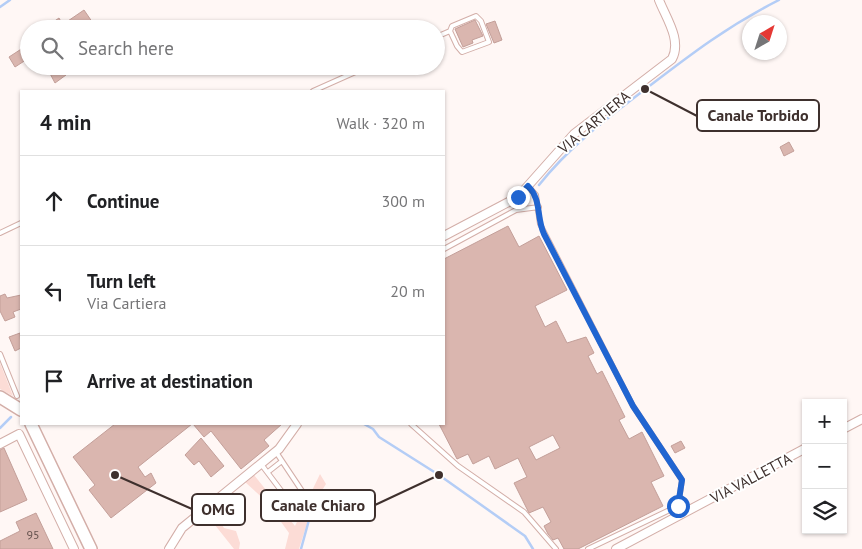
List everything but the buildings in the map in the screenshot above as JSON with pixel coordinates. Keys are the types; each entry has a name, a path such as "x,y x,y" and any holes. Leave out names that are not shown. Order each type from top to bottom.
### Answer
{"main road":[{"path":"1,398 19,404"},
{"path":"31,425 91,549"}],"street":[{"name":"VIA CARTIERA","path":"445,235 508,203 528,186 574,134 672,59 677,50 676,41 659,0"},
{"path":"847,427 862,419"},
{"path":"169,549 182,528 276,452 296,425"},
{"path":"0,444 19,434 74,549"},
{"name":"VIA VALLETTA","path":"616,549 802,450"}],"lane":[{"path":"445,33 450,31 452,26 476,16 481,21 489,42 462,52 450,31"},
{"path":"315,90 349,75"},
{"path":"528,186 536,196 540,224 633,406 682,480 678,506 588,549"},
{"path":"445,248 516,210 539,207"},
{"path":"0,233 20,224"},
{"path":"0,354 19,404"},
{"path":"412,425 458,466 524,512 556,549"},
{"path":"261,464 295,509 302,491 276,452"},
{"path":"268,472 282,461"}],"shaded area":[{"path":"0,363 13,396 0,389"},
{"path":"320,474 326,484 313,505 299,549 285,549 289,533 266,501 245,482 254,475 295,526"},
{"path":"213,510 222,515 219,520 224,528 236,531 240,543 239,549 234,549 207,515"}],"waterway":[{"path":"0,7 10,0"},
{"path":"539,185 563,158 601,123 709,42 779,0"},
{"path":"0,428 11,417"},
{"path":"366,425 373,429 379,437 439,475 525,536 533,549"},
{"path":"301,549 312,509 310,492"}],"place":[{"name":"Canale Torbido","path":"645,89"},
{"name":"OMG","path":"115,475"},
{"name":"Canale Chiaro","path":"439,475"}],"route":[{"path":"518,197 528,186 536,196 540,224 544,234 633,406 682,480 678,506"}]}
